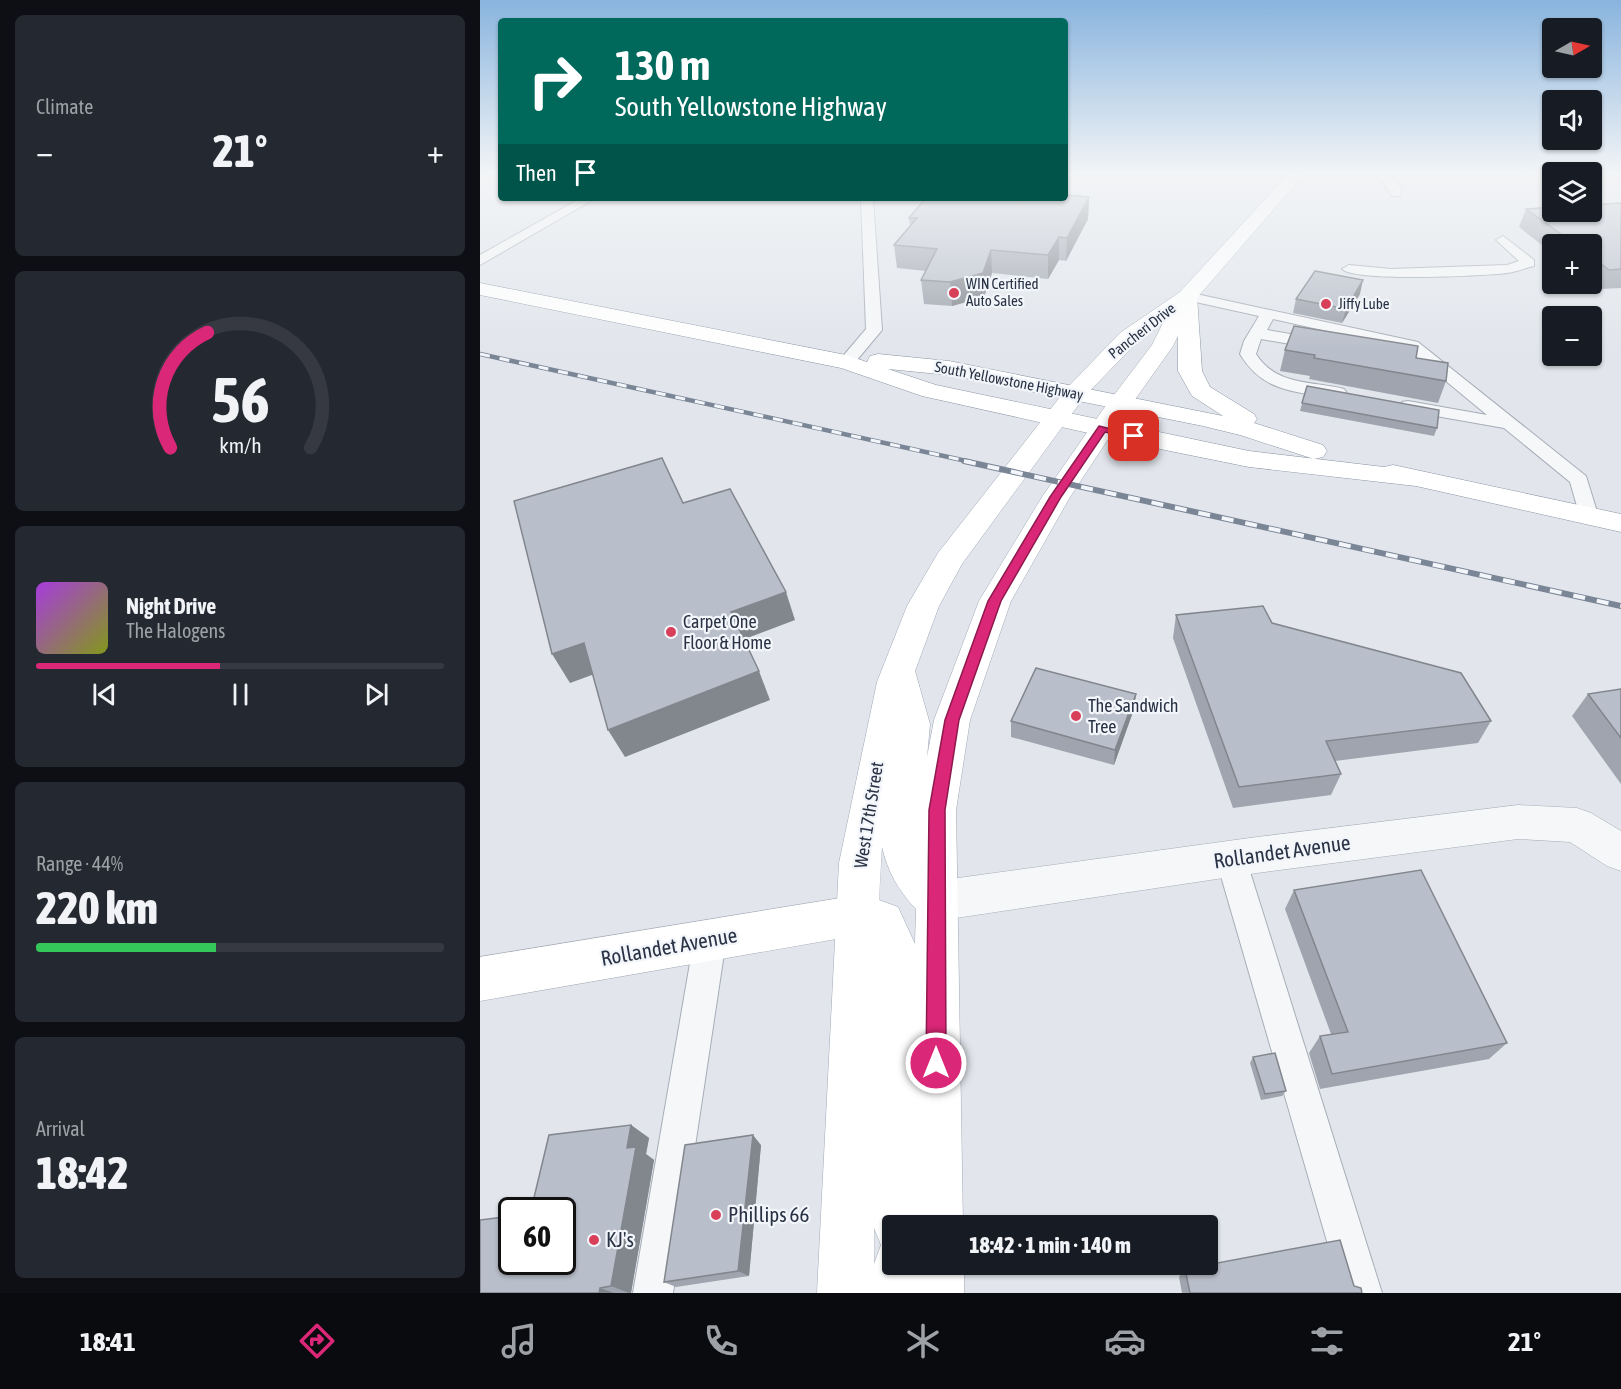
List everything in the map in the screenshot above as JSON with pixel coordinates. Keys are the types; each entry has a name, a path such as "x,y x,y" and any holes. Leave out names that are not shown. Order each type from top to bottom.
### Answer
{"main road":[{"name":"Pancheri Drive","path":"1075,393 1128,338 1187,296 1245,231"},
{"name":"South Yellowstone Highway","path":"480,289 846,362 930,391 1054,418 1111,416"},
{"name":"Pancheri Drive","path":"1111,416 1162,346 1187,296"},
{"path":"1187,296 1190,371 1200,391 1222,408 1257,426 1328,453 1413,479"},
{"name":"South Yellowstone Highway","path":"846,362 911,363 949,368 1075,393 1111,416 1249,459 1413,479 1621,523"},
{"name":"West 17th Street","path":"845,1293 859,863 875,771 899,671 923,606 949,560 1075,393"},
{"path":"936,1215 937,810 952,720 966,675 995,601 1056,497 1111,416"},
{"path":"899,671 912,724 901,841 906,862 913,877 936,901"},
{"path":"859,915 883,921 893,944 897,997 900,1215"},
{"name":"Rollandet Avenue","path":"480,979 859,915"},
{"path":"901,1275 901,1293"},
{"path":"936,1275 936,1293"}],"street":[{"name":"Rollandet Avenue","path":"936,901 1231,859 1518,822 1577,825 1621,853"}],"lane":[{"path":"480,261 532,231"},
{"path":"846,362 874,330 869,231"},
{"path":"1349,270 1391,273 1508,268 1530,263 1503,240"},
{"path":"1187,296 1412,345 1579,480 1588,515"},
{"path":"1268,315 1248,354 1258,372 1269,379 1350,395"},
{"path":"1257,333 1338,347"},
{"path":"1361,351 1421,364 1481,399"},
{"path":"1396,404 1512,425"},
{"path":"1231,859 1362,1293"},
{"path":"653,1293 710,940"}],"building":[{"path":"906,231 1071,231 1067,238 1059,237 1048,255 991,250 983,273 950,282 921,280 937,249 894,245"},
{"path":"1557,231 1621,231 1621,269 1609,270 1602,265 1602,234 1561,234"},
{"path":"1315,271 1363,280 1346,309 1296,299"},
{"path":"1294,326 1418,346 1416,358 1448,363 1446,381 1314,358 1315,355 1285,350"},
{"path":"1307,386 1439,410 1437,428 1302,403"},
{"path":"662,458 683,503 730,489 786,592 731,612 759,671 608,730 584,643 552,654 514,501"},
{"path":"1263,606 1272,623 1461,673 1491,721 1326,741 1341,774 1239,787 1176,615"},
{"path":"1036,668 1136,694 1115,750 1011,721"},
{"path":"1621,689 1621,738 1588,694"},
{"path":"1421,870 1507,1043 1332,1074 1320,1036 1348,1032 1294,890"},
{"path":"1275,1053 1286,1091 1265,1094 1253,1057"},
{"path":"631,1125 627,1148 636,1147 611,1286 600,1288 599,1293 480,1293 480,1220 498,1218 498,1275 576,1275 576,1197 534,1197 549,1135"},
{"path":"753,1135 738,1271 664,1282 685,1145"},
{"path":"1340,1240 1354,1286 1361,1288 1362,1293 1190,1293 1186,1275 1218,1275 1218,1263"}],"railway":[{"path":"480,354 971,462"},
{"path":"964,461 1621,606"}],"place":[{"name":"WIN Certified Auto Sales","path":"954,293"},
{"name":"Jiffy Lube","path":"1326,304"},
{"name":"Carpet One Floor & Home","path":"671,632"},
{"name":"The Sandwich Tree","path":"1076,716"},
{"name":"Phillips 66","path":"716,1215"},
{"name":"KJ's","path":"594,1240"}],"route":[{"path":"936,1063 937,810 952,720 966,675 995,601 1056,497 1102,429 1134,436"}]}
